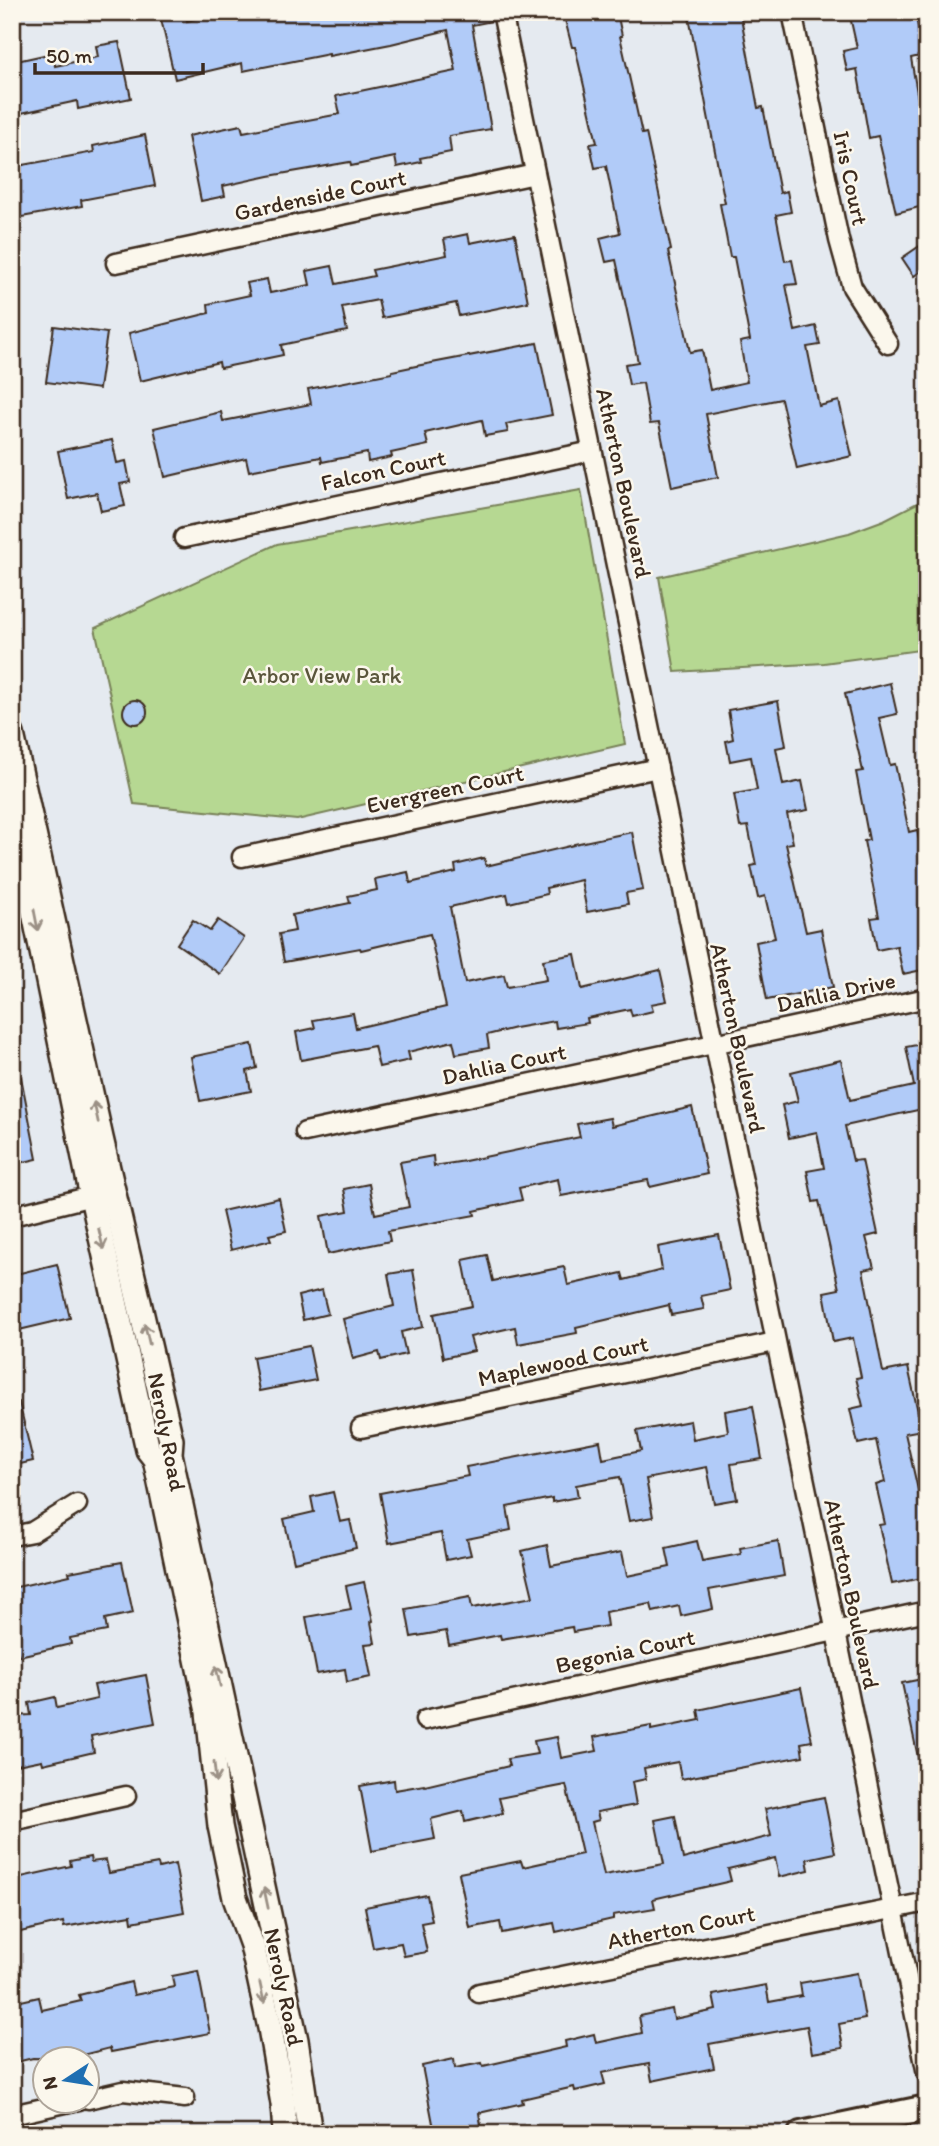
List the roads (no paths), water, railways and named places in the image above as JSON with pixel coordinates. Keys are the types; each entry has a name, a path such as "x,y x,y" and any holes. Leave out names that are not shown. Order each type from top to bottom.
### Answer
{"main road":[{"path":"801,2134 927,2108"}],"street":[{"name":"Atherton Boulevard","path":"502,12 927,2074"},
{"name":"Iris Court","path":"792,12 839,240 852,287 888,344"},
{"name":"Gardenside Court","path":"116,263 535,174"},
{"name":"Falcon Court","path":"184,538 592,451"},
{"name":"Neroly Road","path":"12,734 171,1440 170,1454 293,2027 310,2134"},
{"name":"Evergreen Court","path":"242,857 658,768"},
{"name":"Neroly Road","path":"12,805 92,1197 148,1450 155,1459 208,1712 220,1826 235,1898 253,1945 283,2104 285,2134"},
{"name":"Dahlia Drive","path":"714,1043 927,998"},
{"name":"Dahlia Court","path":"305,1132 714,1043"},
{"path":"12,1216 115,1191"},
{"name":"Maplewood Court","path":"361,1428 775,1342"},
{"path":"12,1536 32,1532 77,1504"},
{"name":"Begonia Court","path":"425,1720 927,1611"},
{"path":"12,1821 126,1796"},
{"name":"Atherton Court","path":"479,1993 927,1902"},
{"path":"102,2096 122,2091 185,2098"},
{"path":"12,2115 32,2111"}],"park label":[{"name":"Arbor View Park","path":"322,675"}]}
